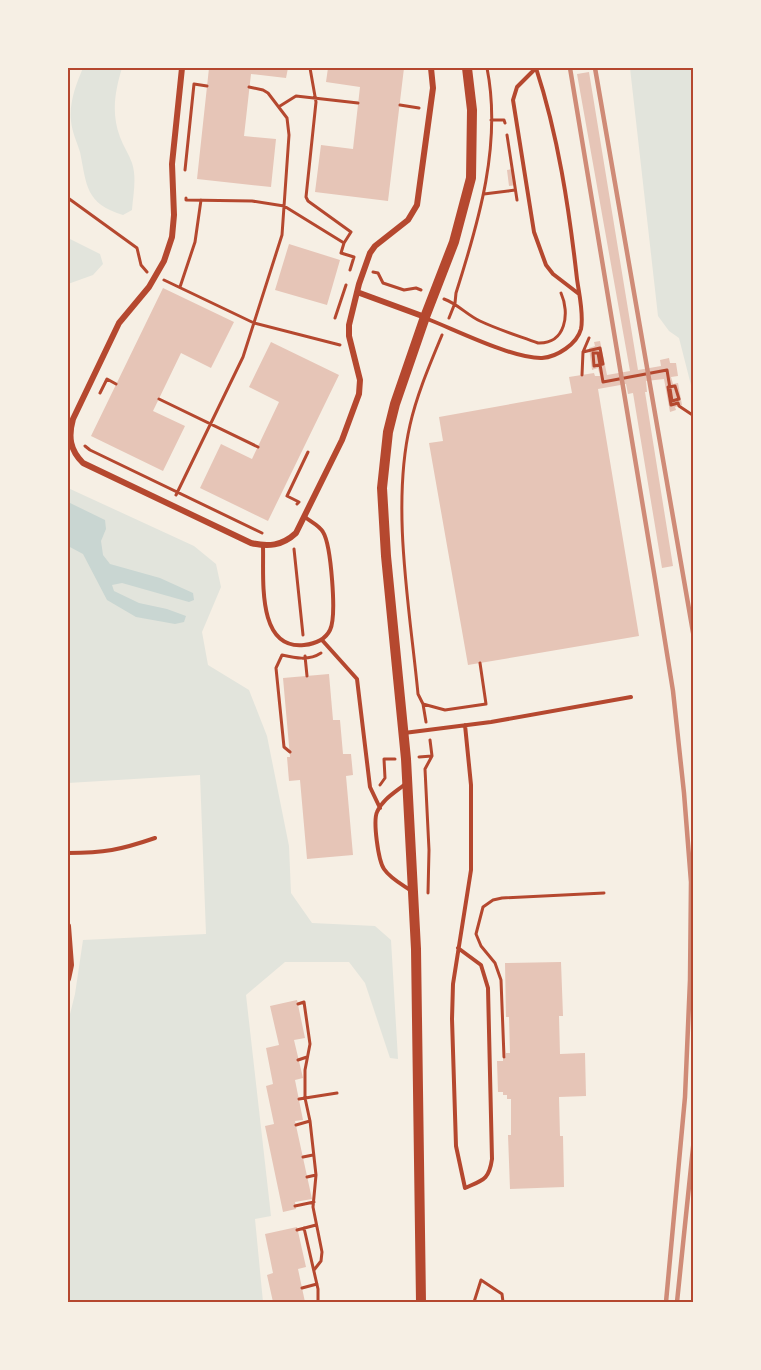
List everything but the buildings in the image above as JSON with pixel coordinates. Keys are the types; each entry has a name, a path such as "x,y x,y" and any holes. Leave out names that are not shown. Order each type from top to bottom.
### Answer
{"street":[{"path":"182,68 172,164 174,215 172,237 164,261 149,287 119,323 73,419 70,434 71,446 75,455 83,463 251,543 263,546 278,544 296,533 346,432 359,394 358,374 351,348 349,325 370,254 375,246 408,220 417,205 433,88 431,68"},
{"path":"422,1302 416,949 404,733 382,512 383,467 395,404 454,242 471,178 472,110 467,68"},
{"path":"357,292 425,317"},
{"path":"68,926 71,949 68,979"}],"lane":[{"path":"425,317 507,350 543,358 562,351 575,341 581,328 579,294 567,210 549,112 536,68 517,87 513,100 534,232 546,265 553,274 579,294"},
{"path":"263,546 265,598 273,633 290,645 311,645 322,640 329,633 333,622 334,605 326,541 319,527 305,517"},
{"path":"322,640 357,679 370,787 380,808"},
{"path":"404,733 631,697"},
{"path":"458,948 481,965 488,988 492,1159 490,1172 485,1179 465,1188 456,1146 452,1020 453,984 458,948 471,870 471,785 465,725"},
{"path":"407,783 386,800 375,814 375,823 383,868 391,878 413,892"},
{"path":"68,853 101,853 124,849 155,838"}],"path":[{"path":"310,68 316,102 306,197 308,201 351,232 341,253 354,257 335,318"},
{"path":"184,176 194,84 207,86"},
{"path":"171,505 243,357 282,235 289,126 280,106 263,90 249,87"},
{"path":"280,106 296,96 358,103"},
{"path":"400,105 430,109"},
{"path":"484,194 515,190"},
{"path":"186,192 186,200 252,201 284,206 344,243"},
{"path":"68,198 137,248 141,265 146,271 254,323 351,348"},
{"path":"180,287 195,242 201,200"},
{"path":"352,266 378,273 383,283 404,290 416,288 455,303 460,309 481,321 538,343 553,341 558,336"},
{"path":"455,303 417,399 404,463 401,515 418,694 423,704 445,710 486,704 480,663"},
{"path":"583,352 600,348 603,364 594,366 593,353 598,353 600,362 603,382 667,370 671,390 672,401 679,399 675,386 668,387 671,405 678,403 693,416"},
{"path":"98,396 107,379 116,384"},
{"path":"159,399 258,447"},
{"path":"84,444 90,450 264,533"},
{"path":"295,509 299,502 287,496 308,452"},
{"path":"292,470 298,473"},
{"path":"290,538 294,547 307,676"},
{"path":"290,752 284,747 276,668 282,655 298,659 306,658 317,656 330,647"},
{"path":"504,1057 501,980 495,963 481,946 476,934 483,908 493,900 502,898 604,893"},
{"path":"298,1004 304,1002 310,1033 304,1098 310,1121 314,1155 316,1175 314,1202 322,1252 321,1261 314,1270"},
{"path":"298,1060 307,1057"},
{"path":"299,1099 337,1092"},
{"path":"296,1125 310,1121"},
{"path":"303,1157 314,1155"},
{"path":"307,1177 316,1175"},
{"path":"295,1206 314,1202"},
{"path":"297,1230 317,1225"},
{"path":"304,1228 317,1284 318,1302"},
{"path":"474,1302 482,1280 502,1294 503,1302"},
{"path":"302,1288 317,1284"}],"shaded area":[{"path":"83,68 122,68 117,85 115,111 117,128 132,163 134,181 132,210 123,215 101,205 90,192 72,129 71,107"},
{"path":"630,68 693,68 693,393 679,338 669,331 658,316"},
{"path":"68,238 100,254 103,264 93,275 68,284"},
{"path":"68,488 194,546 216,564 221,587 202,632 208,665 249,690 267,736 289,846 291,893 312,923 375,926 391,940 398,1059 390,1058 365,983 349,962 285,962 246,995 271,1216 255,1219 263,1302 68,1302 68,1022 75,994 83,940 206,934 200,775 68,783"},
{"path":"68,502 105,520 106,529 101,541 103,555 110,564 160,578 193,593 194,600 189,602 122,583 112,585 114,591 139,603 186,616 184,622 175,624 136,617 107,600 83,554 68,546"}],"railway":[{"path":"570,68 673,691 691,882 685,1097 666,1302"},
{"path":"595,68 694,638"},
{"path":"677,1302 694,1138"}]}
